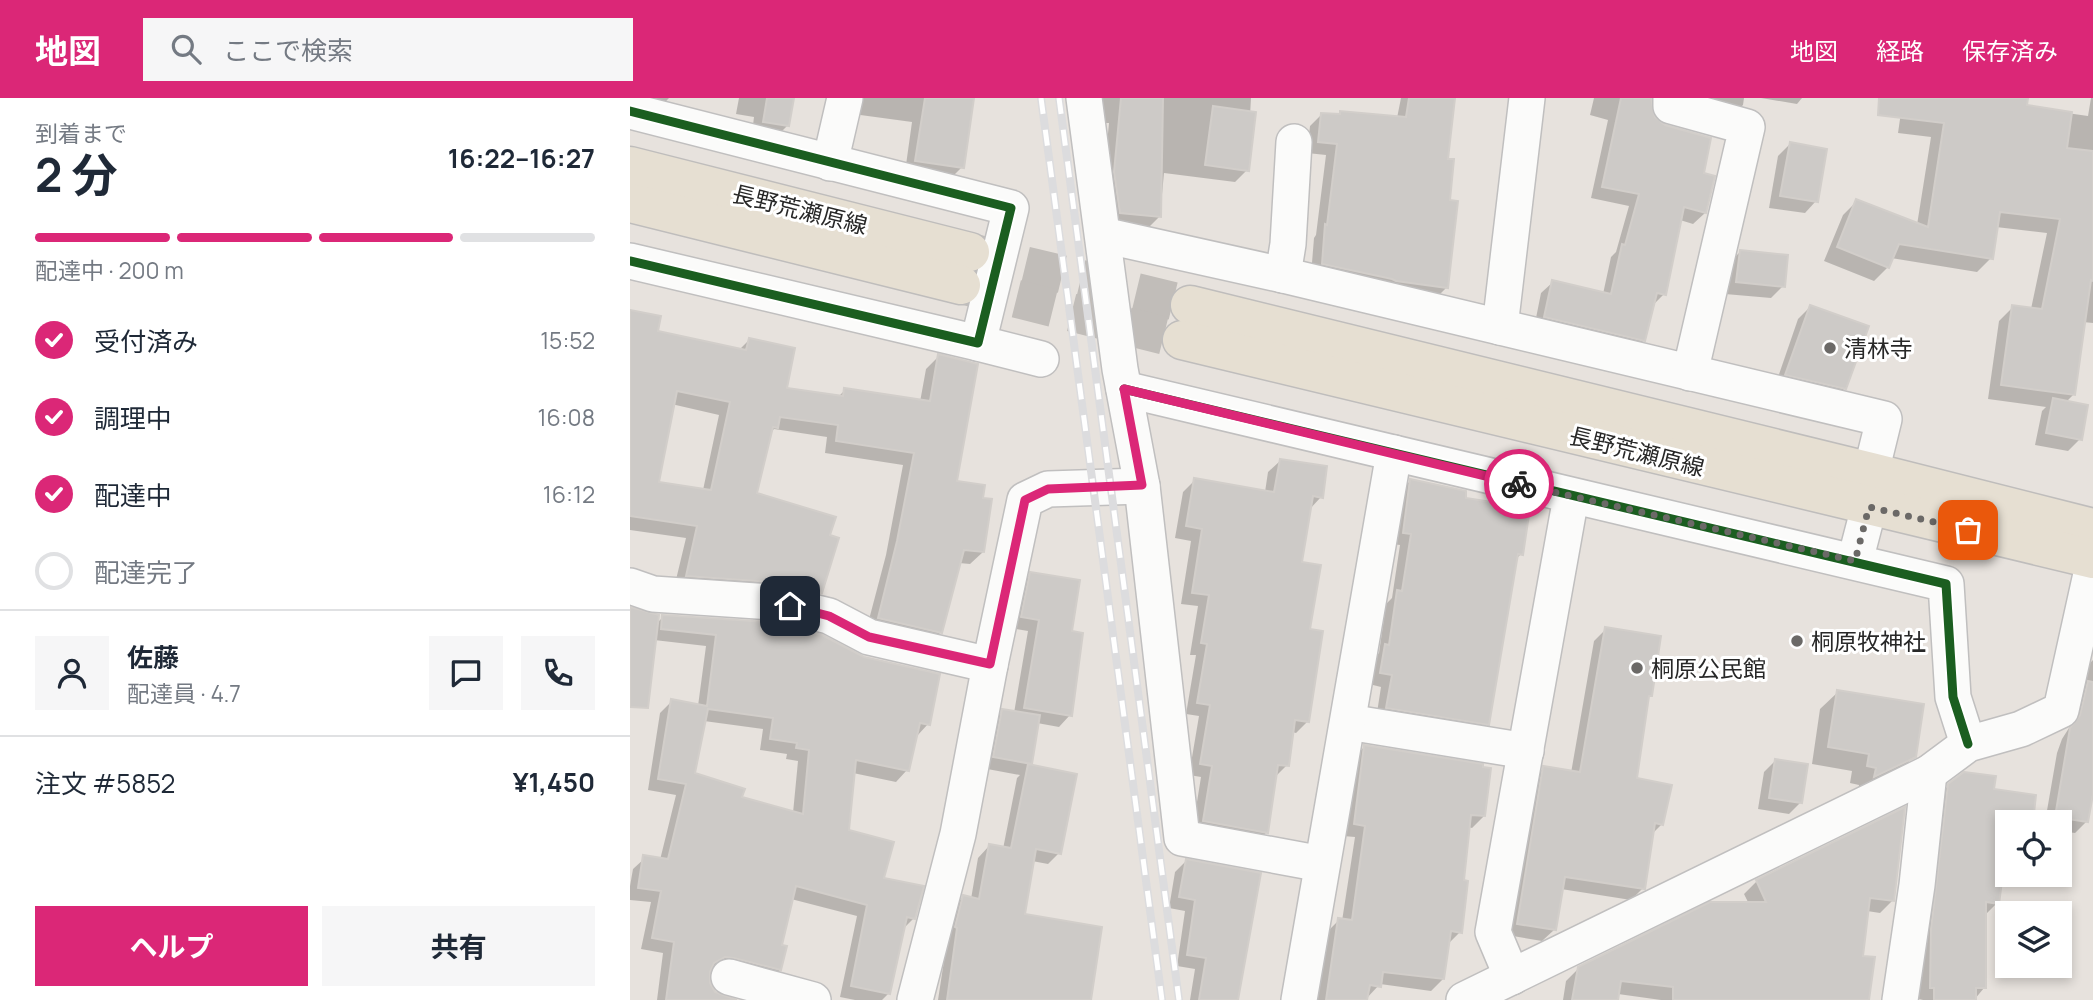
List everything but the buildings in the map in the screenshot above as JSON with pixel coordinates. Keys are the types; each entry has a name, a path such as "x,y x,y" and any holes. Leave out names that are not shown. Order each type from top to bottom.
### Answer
{"main road":[{"name":"長野荒瀬原線","path":"630,166 965,268 630,203"},
{"name":"長野荒瀬原線","path":"1186,323 1870,489 2093,528"},
{"name":"長野荒瀬原線","path":"1870,489 2093,559"}],"street":[{"path":"830,163 845,98"},
{"path":"1084,98 1124,389 1142,485 1182,838 1322,864"},
{"path":"1500,327 1527,98"},
{"path":"1671,98 1671,106 1747,127 1690,373"},
{"path":"630,111 1011,208 978,344"},
{"path":"1283,275 1288,244 1294,142"},
{"path":"1103,235 1283,275 1884,419 1855,561"},
{"path":"630,261 1041,359"},
{"path":"1124,389 1946,584 1953,697 1968,744"},
{"path":"1299,1000 1394,453"},
{"path":"915,1000 958,834 1025,500 1048,489 1142,485"},
{"path":"1512,977 1493,933 1571,496"},
{"path":"1464,1000 1929,774 1968,744 2021,729 2061,710 2093,565"},
{"path":"630,586 653,594 771,602 829,616 869,637 990,664"},
{"path":"1348,722 1526,751"},
{"path":"1900,1000 1917,885 1929,774"},
{"path":"729,977 813,1000"}],"tunnel":[{"path":"970,252 1190,305"},
{"path":"961,285 1182,340"}],"railway":[{"path":"1041,98 1162,1000"},
{"path":"1059,98 1179,1000"}],"cycle path":[{"path":"630,111 1011,208 978,343 630,261"},
{"path":"1124,389 1946,584 1953,697 1968,744"}],"way so far":[{"path":"1519,484 1855,561 1869,507 1968,530"}],"place":[{"name":"清林寺","path":"1830,348"},
{"name":"桐原牧神社","path":"1797,641"},
{"name":"桐原公民館","path":"1637,668"}],"route":[{"path":"790,606 829,616 869,637 990,664 1025,500 1048,489 1142,485 1124,389 1519,484"}]}
